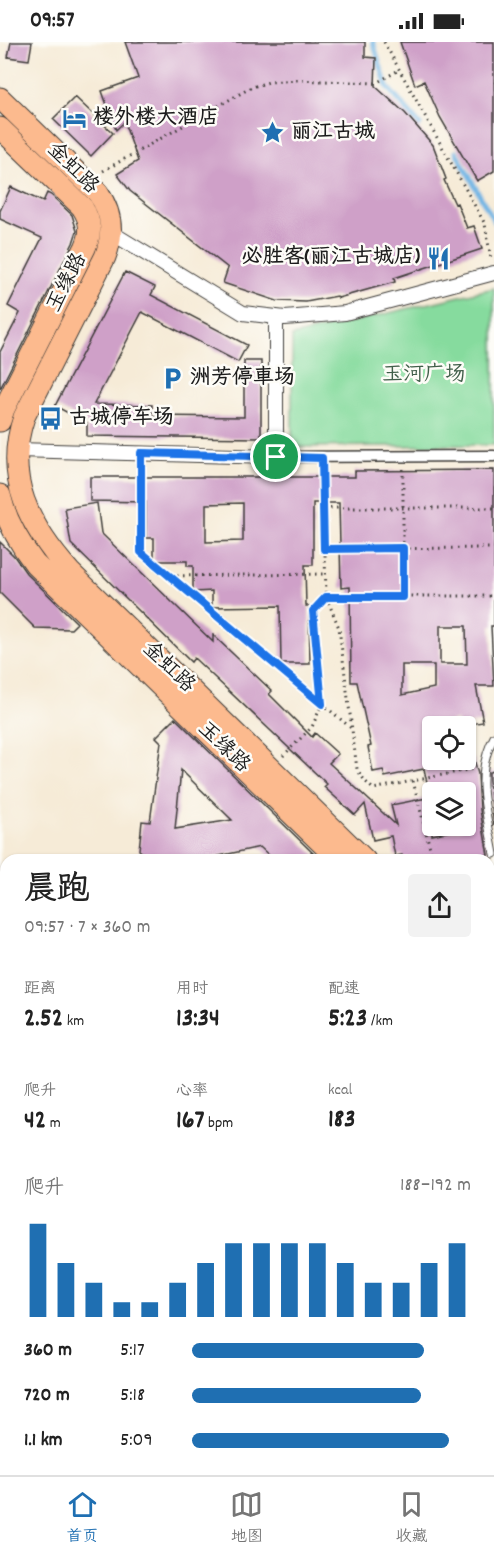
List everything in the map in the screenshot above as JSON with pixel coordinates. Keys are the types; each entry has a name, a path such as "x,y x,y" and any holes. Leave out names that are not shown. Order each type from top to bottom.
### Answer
{"main road":[{"name":"金虹路","path":"0,98 86,181 104,202 111,220 112,233 105,257 24,417 17,450 17,469 23,499 35,526 52,552 70,572 359,854"},
{"name":"金虹路","path":"0,128 82,207"},
{"name":"玉缘路","path":"0,421 89,240 90,224 82,207"},
{"name":"玉缘路","path":"0,495 8,522 35,564 333,854"}],"street":[{"path":"112,233 243,314 305,318 345,313 494,273"},
{"path":"276,317 276,457"},
{"path":"17,450 322,458 494,456"}],"lane":[{"path":"494,737 482,767 482,785 494,854"}],"path":[{"path":"384,42 485,224 494,273"},
{"path":"86,181 252,87 269,82 297,80 376,83 399,70"},
{"path":"141,453 141,552 352,729"},
{"path":"403,457 403,597"},
{"path":"322,458 326,597 339,628 357,769 373,789 482,767"},
{"path":"324,508 494,508"},
{"path":"324,549 494,548"},
{"path":"170,576 325,574"},
{"path":"271,768 312,727 322,704 313,611 326,597 494,596"},
{"path":"413,781 431,854"}],"green space":[{"name":"玉河广场","path":"494,288 494,445 292,447 292,336"}],"building":[{"path":"11,42 32,42 29,60 8,57"},
{"name":"丽江古城","path":"125,42 365,42 365,57 376,58 375,86 405,113 433,145 446,179 444,180 455,204 457,203 467,228 474,226 482,249 394,278 395,282 338,298 337,296 306,302 277,301 223,283 228,268 130,191 117,174 138,161 124,122 116,130 102,91 138,78"},
{"path":"400,42 494,42 494,171 477,181 440,117 424,81 415,85"},
{"path":"75,97 113,133 91,156 53,119"},
{"path":"11,187 43,202 47,193 51,195 72,215 77,231 0,389 0,352 20,313 8,306 42,238 0,219 0,211"},
{"path":"125,272 155,287 151,295 247,345 238,362 142,312 94,404 152,405 152,416 244,417 244,361 261,361 261,438 87,436 87,423 55,406"},
{"path":"494,470 494,626 491,626 494,686 476,686 483,722 476,723 476,716 422,716 422,769 385,777 383,770 373,772 368,747 371,746 357,682 351,682 350,587 341,588 339,503 313,503 313,565 305,565 306,606 309,606 310,664 281,664 280,606 212,607 212,591 193,592 193,566 187,566 187,561 154,561 154,538 146,538 146,502 90,501 90,477 355,477 355,471","holes":["243,503 243,541 206,542 206,504","440,626 466,626 467,664 440,664","402,665 434,665 434,688 402,695"]},
{"path":"97,503 101,533 213,642 213,635 272,691 269,694 312,737 315,733 338,754 329,763 396,825 391,805 422,799 422,836 476,836 476,782 427,782 424,770 476,770 476,766 480,810 488,854 395,854 391,836 373,840 365,804 355,815 324,787 327,784 194,658 191,662 71,544 65,508"},
{"path":"0,542 26,573 77,623 71,629 35,628 0,593"},
{"path":"175,718 314,854 268,854 260,847 228,854 144,854 139,850 142,821 150,822 161,742 156,737","holes":["181,770 232,820 175,829"]},
{"path":"494,771 494,825 489,772"}],"waterway":[{"path":"373,42 387,87 420,125"},
{"path":"456,152 494,221"}],"place":[{"name":"楼外楼大酒店","path":"75,119"},
{"name":"丽江古城","path":"273,133"},
{"name":"必胜客(丽江古城店)","path":"438,258"},
{"name":"洲芳停車场","path":"172,379"},
{"name":"古城停车场","path":"51,419"}],"route":[{"path":"141,453 276,457 322,458 324,549 403,548 403,597 326,597 313,611 322,704 141,552 141,453"}]}
